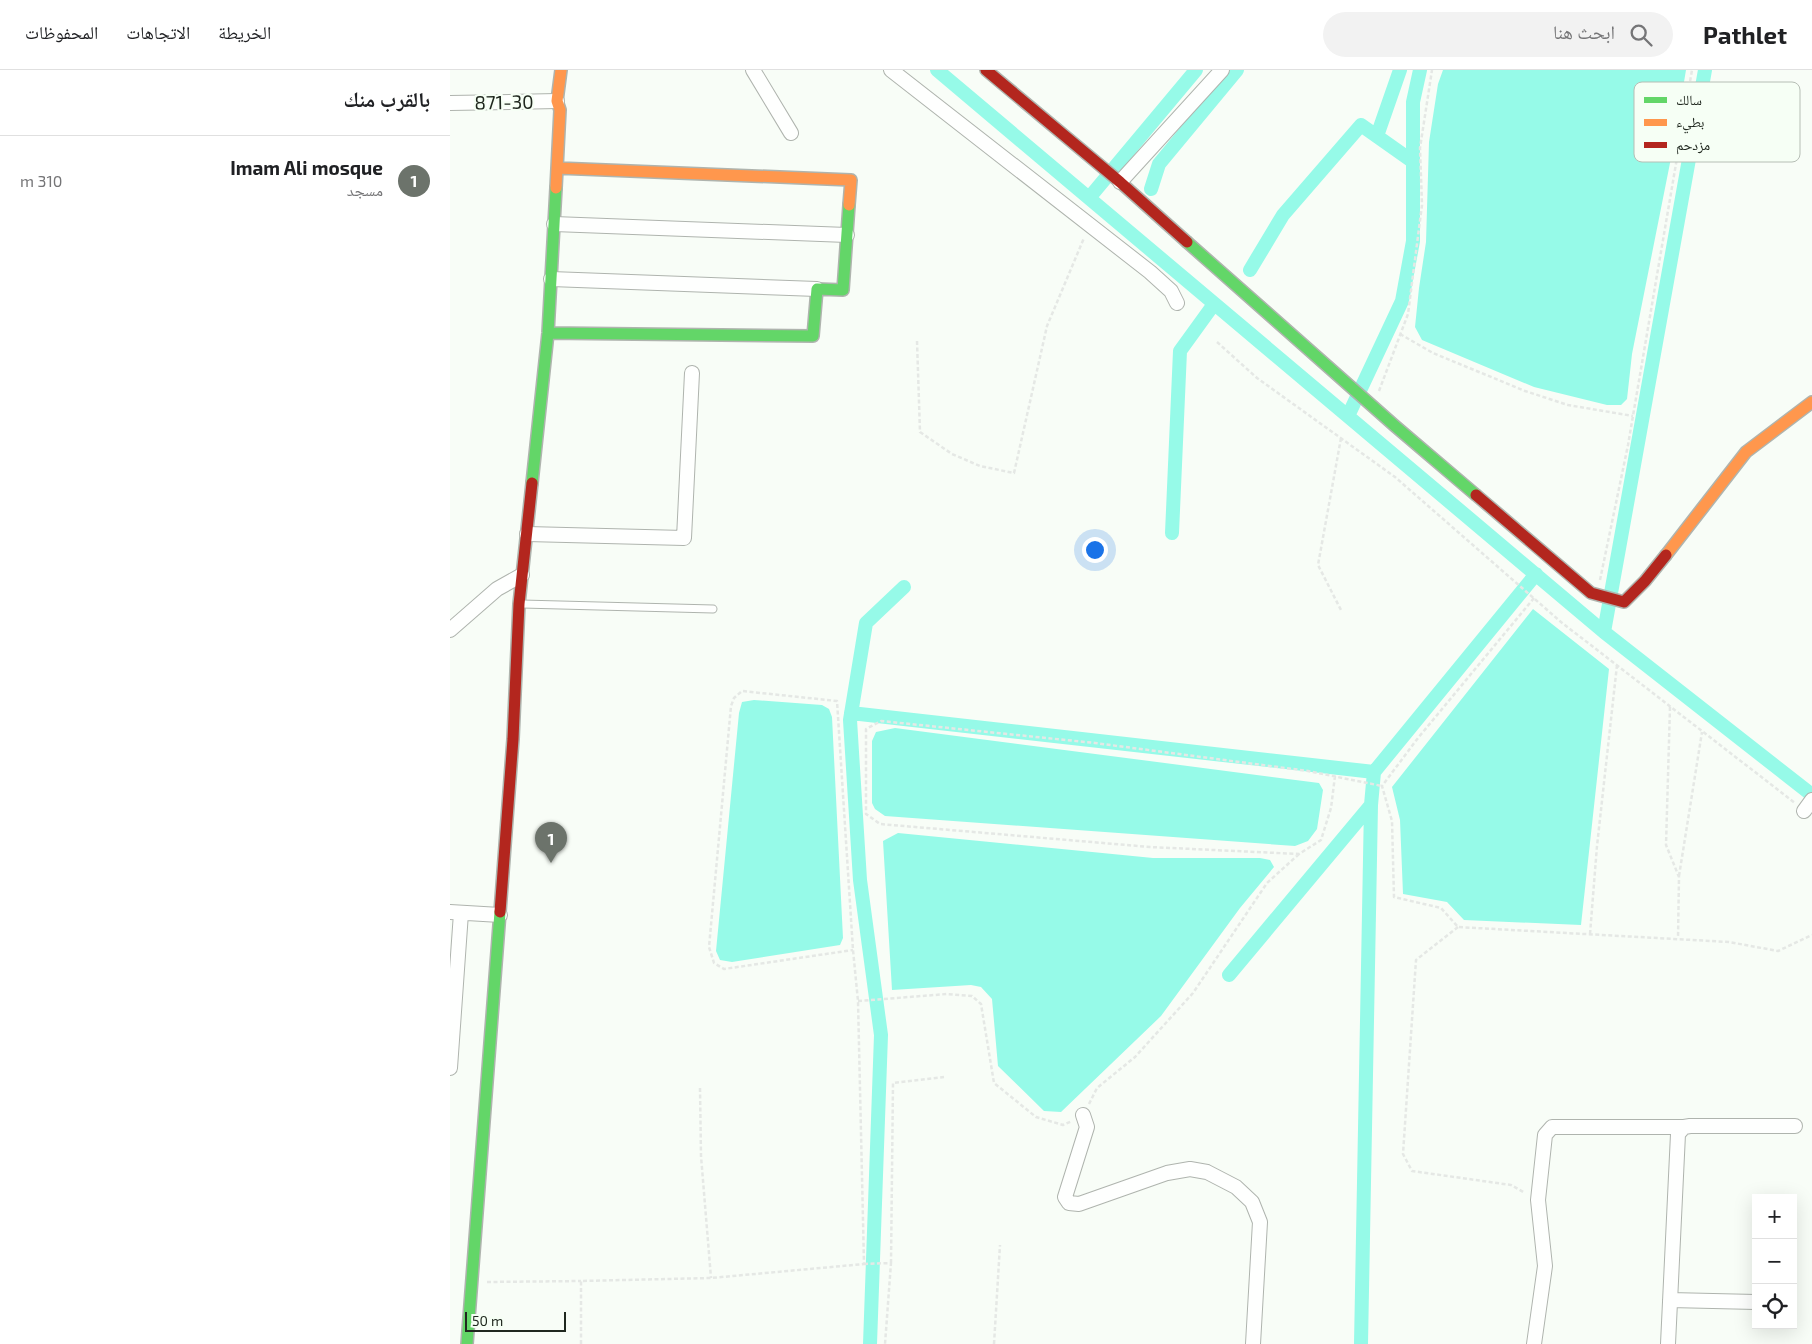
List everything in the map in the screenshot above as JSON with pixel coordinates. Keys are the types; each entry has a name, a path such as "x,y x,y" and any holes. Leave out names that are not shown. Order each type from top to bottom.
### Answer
{"street":[{"path":"467,1344 513,739 519,604 548,333 560,110 557,101 561,70"},
{"path":"753,70 792,133"},
{"path":"891,70 1150,272 1170,291 1177,303"},
{"path":"986,70 1120,182 1373,406 1591,593 1624,602 1645,581 1746,452 1812,402"},
{"path":"1120,182 1222,70"},
{"name":"871-30","path":"450,103 557,101"},
{"path":"551,279 843,290 850,180 557,168"},
{"path":"554,224 847,235"},
{"path":"548,333 813,336 817,289"},
{"path":"527,534 684,538 692,373"},
{"path":"450,630 485,598 509,581 522,575"},
{"path":"450,622 466,608 485,598"},
{"path":"450,1068 455,913 500,915"},
{"path":"1083,1115 1087,1127 1065,1198 1069,1203 1079,1204 1167,1173 1190,1169 1207,1172 1236,1187 1252,1202 1260,1222 1253,1344"},
{"path":"1534,1344 1545,1266 1538,1200 1545,1135 1552,1127 1795,1126"},
{"path":"1668,1344 1678,1134 1684,1127"},
{"path":"1670,1300 1752,1302"}],"lane":[{"path":"519,604 713,609"}],"path":[{"path":"1373,406 1408,314 1422,205 1420,148 1432,70"},
{"path":"1596,594 1633,416 1676,162"},
{"path":"918,341 920,432 952,454 980,466 1014,473 1047,326 1089,225"},
{"path":"1400,334 1433,352 1525,391 1568,405 1633,416"},
{"path":"1217,342 1258,378 1395,477 1561,622 1617,666 1702,732 1808,805"},
{"path":"1341,438 1318,565 1342,612"},
{"path":"1382,786 1418,738 1534,598"},
{"path":"1590,934 1597,846 1617,666"},
{"path":"852,950 724,969 714,963 709,947 731,706 734,698 742,691 837,701 852,950 858,1001 864,1264"},
{"path":"1670,707 1666,845 1679,877"},
{"path":"1299,854 1150,847 880,824 866,814 866,729 881,721 1095,743 1308,771 1382,786"},
{"path":"1678,938 1679,877 1702,732"},
{"path":"858,1001 947,994 972,996 981,1004 994,1083 1036,1117 1063,1125 1083,1115 1098,1088 1135,1057 1193,993 1267,882 1299,854 1321,840 1332,808 1335,776"},
{"path":"1382,786 1392,821 1394,897 1441,908 1458,927"},
{"path":"1538,1200 1511,1185 1412,1171 1404,1154 1416,960 1458,927 1678,938 1729,942 1778,951 1812,935"},
{"path":"885,1344 890,1263 893,1083 944,1077"},
{"path":"700,1088 701,1156 711,1278"},
{"path":"994,1344 1000,1245"},
{"path":"471,1282 711,1278 890,1263"},
{"path":"581,1281 581,1344"}],"water":[{"path":"1443,70 1686,70 1684,82 1634,82 1634,162 1670,162 1632,354 1627,399 1621,405 1607,405 1534,387 1422,340 1415,327 1426,242 1429,142 1438,84"},
{"path":"1533,609 1609,669 1581,925 1464,920 1447,902 1403,894 1400,820 1392,787"},
{"path":"754,700 822,705 829,709 832,717 843,938 840,945 732,962 720,960 716,951 739,713 742,702"},
{"path":"895,728 1319,783 1323,790 1317,829 1308,841 1295,846 885,816 875,809 872,803 872,741 876,732"},
{"path":"898,833 1153,858 1260,858 1270,860 1274,867 1240,908 1161,1016 1061,1112 1044,1111 998,1066 992,999 981,987 971,985 892,990 883,841"}],"waterway":[{"path":"937,70 1604,632 1812,795"},
{"path":"1089,198 1196,70"},
{"path":"1151,189 1159,164 1237,70"},
{"path":"1377,136 1400,70"},
{"path":"1348,416 1402,301 1413,241 1413,102 1420,70"},
{"path":"1703,82 1705,70"},
{"path":"1250,270 1283,215 1361,125 1412,161"},
{"path":"1604,632 1688,162"},
{"path":"1172,533 1180,351 1214,304"},
{"path":"851,713 1374,772 1536,574"},
{"path":"870,1344 881,1035 860,880 850,720 866,623 904,587"},
{"path":"1229,975 1371,805 1374,772"},
{"path":"1361,1344 1371,805"}],"traffic: fast":[{"path":"532,483 548,333 556,188"},
{"path":"548,333 813,336 817,289 843,290 849,205"},
{"path":"1187,242 1476,495"},
{"path":"467,1344 500,912"}],"traffic: slow":[{"path":"556,188 560,110 557,101 561,70"},
{"path":"557,168 851,180 849,205"},
{"path":"1666,555 1746,452 1812,402"}],"traffic: jam":[{"path":"986,70 1120,182 1187,242"},
{"path":"500,912 513,739 519,604 532,483"},
{"path":"1476,495 1591,593 1624,602 1645,581 1666,555"}],"place":[{"name":"Imam Ali mosque","path":"551,863"}]}
